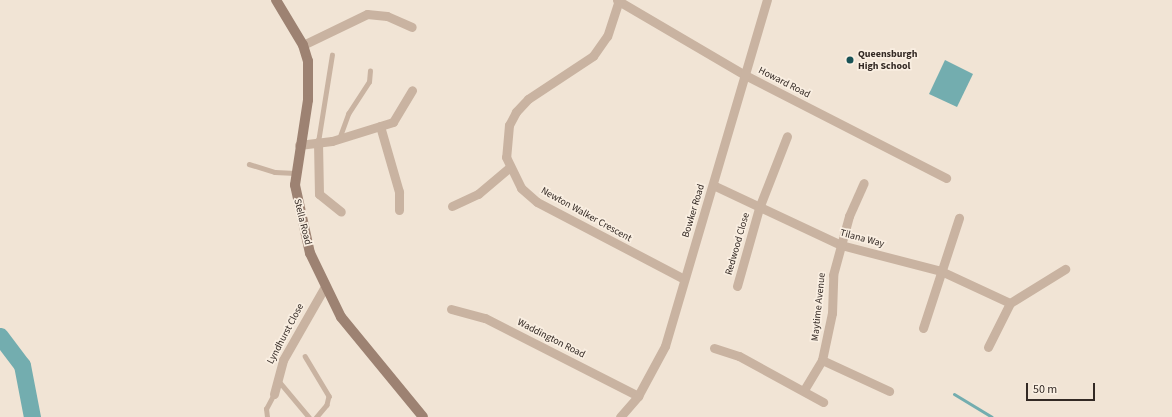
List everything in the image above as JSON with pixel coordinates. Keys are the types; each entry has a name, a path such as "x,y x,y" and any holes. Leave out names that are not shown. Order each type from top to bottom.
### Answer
{"main road":[{"name":"Stella Road","path":"276,0 303,45 309,82 295,173 302,226 324,288 363,347 423,417"}],"street":[{"name":"Howard Road","path":"618,0 745,75 946,178"},
{"name":"Newton Walker Crescent","path":"618,0 606,36 594,56 528,99 516,112 505,149 510,167 521,188 537,202 684,279"},
{"name":"Bowker Road","path":"620,417 638,396 661,357 767,0"},
{"path":"303,45 367,14 387,16 412,27"},
{"path":"299,145 339,139 380,126 396,119 412,90"},
{"path":"380,126 400,192 399,210"},
{"name":"Redwood Close","path":"737,286 759,208 787,136"},
{"path":"318,142 320,194 341,212"},
{"path":"452,206 478,194 510,167"},
{"name":"Maytime Avenue","path":"804,390 822,360 831,321 833,275 841,246 864,183"},
{"name":"Tilana Way","path":"713,185 841,246 941,271 1010,303"},
{"path":"923,328 960,218"},
{"path":"988,347 1010,303 1065,270"},
{"name":"Lyndhurst Close","path":"274,394 276,377 324,288"},
{"name":"Waddington Road","path":"451,309 485,318 638,396"},
{"path":"714,348 739,356 804,390 823,402"},
{"path":"822,360 889,391"}],"lane":[{"path":"318,142 332,55"},
{"path":"339,139 348,114 369,82 370,71"},
{"path":"250,164 295,173"},
{"path":"305,356 329,396 327,405 317,417"},
{"path":"276,377 309,417"},
{"path":"266,417 266,409 274,394"}],"water":[{"path":"945,60 973,74 957,107 929,94"}],"waterway":[{"path":"0,336 22,365 32,417"},
{"path":"954,394 992,417"}],"place":[{"name":"Queensburgh High School","path":"850,60"}]}
